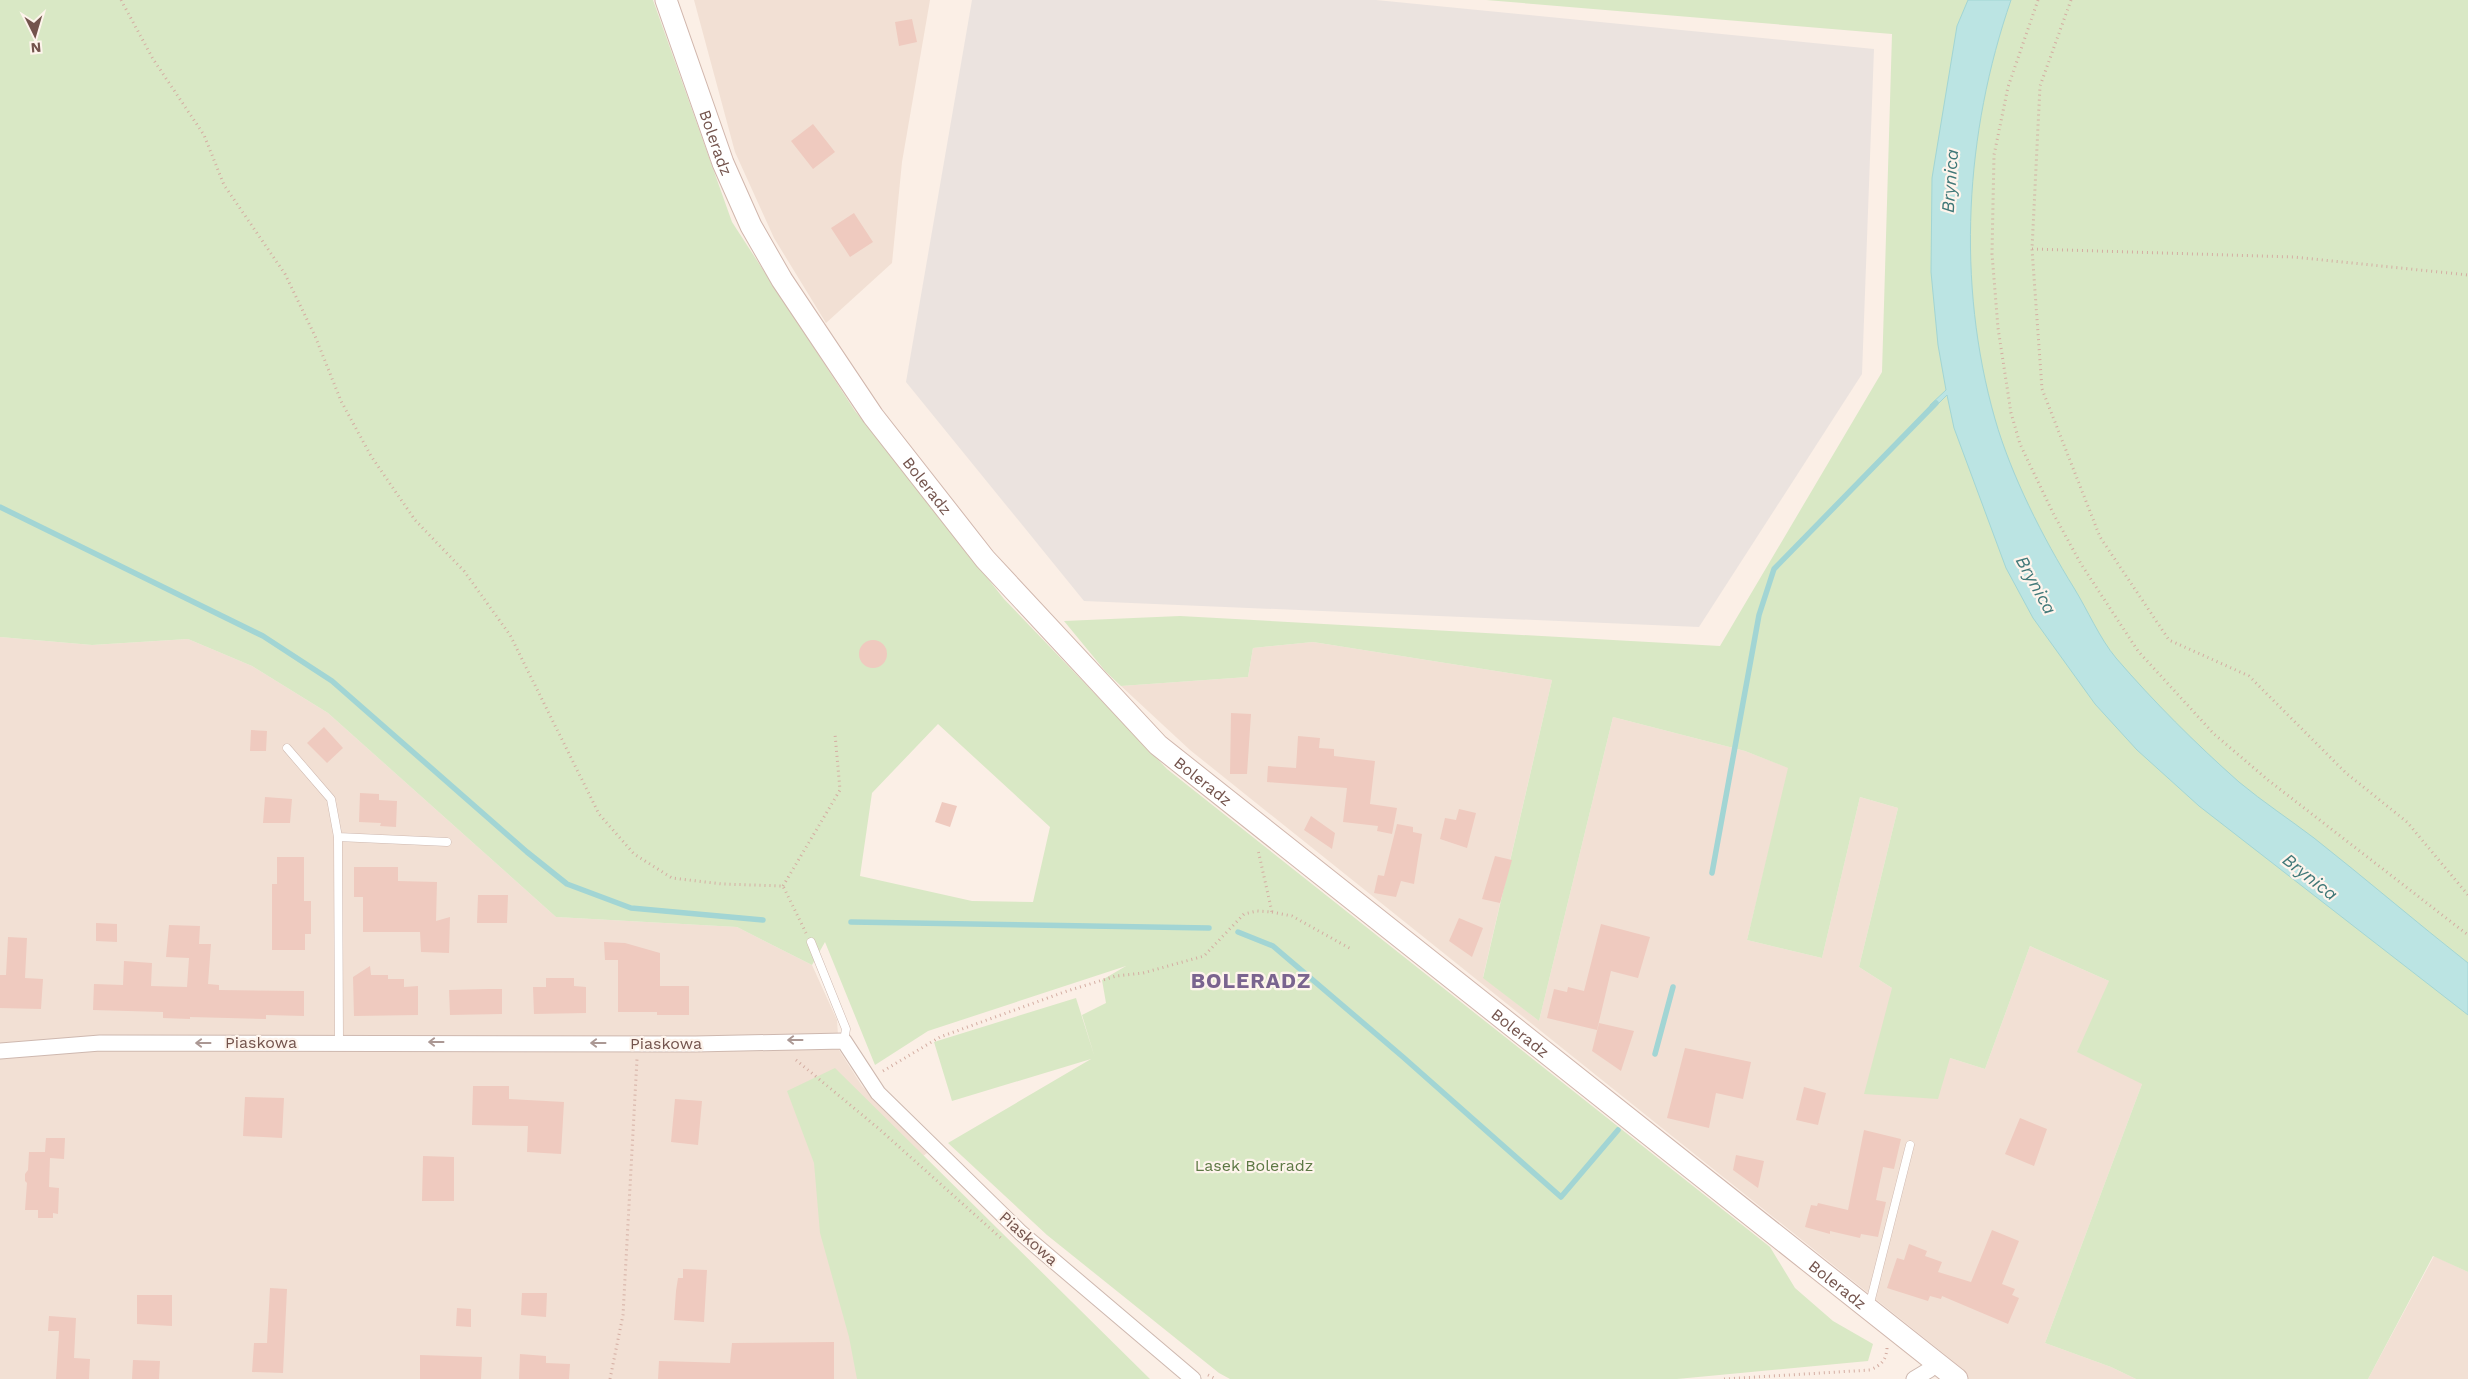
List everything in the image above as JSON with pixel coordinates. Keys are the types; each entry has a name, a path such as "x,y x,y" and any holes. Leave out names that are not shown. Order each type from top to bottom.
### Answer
{"street":[{"name":"Boleradz","path":"666,0 722,163 751,226 782,280 873,416 985,559 1158,746 1869,1308 1956,1379"},
{"name":"Piaskowa","path":"0,1051 100,1043 844,1041 878,1093 1021,1233 1193,1379"},
{"path":"1914,1379 1929,1370 1935,1361"}],"lane":[{"path":"287,748 331,799 338,838 339,1042"},
{"path":"338,838 446,842"},
{"path":"811,942 846,1028 844,1041"},
{"path":"1869,1308 1910,1145"}],"path":[{"path":"120,0 129,12 153,59 204,135 224,184 284,274 316,336 340,400 371,456 415,520 464,571 510,635 599,814 634,854 672,878 722,884 783,886"},
{"path":"2038,0 2008,87 1994,155 1992,254 1998,328 2011,413 2020,444 2053,513 2081,564 2138,651 2214,734 2268,780 2468,935"},
{"path":"2071,0 2040,86 2032,249 2042,390 2100,537 2169,640 2249,676 2346,773 2407,822 2468,895"},
{"path":"2032,249 2294,257 2468,275"},
{"path":"783,886 840,790 834,734"},
{"path":"1265,830 1256,841 1272,912"},
{"path":"783,886 811,942"},
{"path":"869,1079 940,1037 1116,976 1142,973 1204,956 1244,914 1257,911 1292,916 1351,949"},
{"path":"610,1379 623,1316 637,1043"},
{"path":"1724,1379 1870,1370 1882,1365 1886,1356 1887,1345"}],"shaded area":[{"path":"694,0 930,0 902,162 892,263 826,323 774,238 735,152"},
{"path":"972,0 1376,0 1874,49 1862,374 1699,627 1084,601 906,382"},
{"path":"0,637 92,645 188,639 252,666 328,713 556,917 737,927 812,965 837,1020 839,1050 862,1086 927,1153 870,1197 872,1379 0,1379"},
{"path":"1313,642 1552,680 1483,977 1539,1021 1613,717 1745,751 1789,768 1747,940 1822,958 1860,797 1898,808 1859,967 1892,988 1950,1058 1985,1069 2030,946 2109,981 2142,1084 2045,1343 2111,1367 2136,1379 1954,1379 1963,1369 1190,750 1121,686 1248,677 1253,648"},
{"path":"2434,1256 2468,1272 2468,1379 2368,1379"}],"green space":[{"name":"Lasek Boleradz","path":"0,0 653,0 732,222 855,411 1004,599 1167,769 1770,1247 1795,1288 1833,1321 1873,1344 1868,1361 1677,1379 1230,1379 1219,1373 1047,1235 948,1143 1091,1059 952,1101 934,1042 1076,998 1095,1058 1082,1015 1106,1003 1102,980 1126,966 928,1031 875,1065 825,942 812,965 737,927 556,917 328,713 252,666 188,639 92,645 0,637","holes":["938,724 1050,827 1033,902 972,901 860,876 872,793"]},
{"path":"1486,0 2468,0 2468,1272 2433,1256 2368,1379 2136,1379 2111,1367 2045,1343 2142,1084 2077,1052 2109,981 2030,946 1985,1069 1950,1058 1938,1099 1864,1094 1892,988 1859,967 1898,808 1860,797 1822,958 1747,940 1788,768 1745,751 1613,717 1539,1021 1483,978 1552,680 1313,642 1253,648 1248,677 1121,686 1106,672 1064,621 1180,616 1720,646 1882,372 1892,34"},
{"path":"835,1068 1150,1379 857,1379 849,1337 820,1233 814,1163 787,1091"}],"water":[{"name":"Brynica","path":"1968,0 2011,0 1984,102 1975,155 1971,208 1971,261 1975,314 1983,367 1995,419 2010,462 2029,506 2105,642 2116,658 2160,706 2239,782 2314,838 2468,963 2468,1015 2199,806 2137,750 2095,704 2033,618 2006,568 1954,428 1947,395 1932,410 1930,405 1946,390 1938,345 1931,272 1932,178 1957,26"}],"building":[{"path":"912,19 917,42 899,46 895,22"},
{"path":"813,124 835,152 813,169 791,141"},
{"path":"854,213 873,242 850,257 831,228"},
{"path":"873,640 883,644 887,654 883,664 873,668 863,664 859,654 863,644"},
{"path":"1231,713 1251,714 1247,774 1230,774"},
{"path":"324,727 343,748 327,763 307,743"},
{"path":"251,730 267,731 266,751 250,751"},
{"path":"1298,736 1320,738 1319,748 1334,749 1334,756 1375,761 1370,804 1397,808 1392,834 1377,831 1378,826 1343,822 1347,788 1267,782 1268,766 1296,768"},
{"path":"360,793 379,794 379,800 397,801 396,827 380,826 381,823 359,822"},
{"path":"265,797 292,799 290,823 263,823"},
{"path":"942,802 957,806 950,827 935,822"},
{"path":"1459,809 1476,813 1467,848 1440,839 1445,818 1456,820"},
{"path":"1311,816 1335,833 1332,849 1304,830"},
{"path":"1397,824 1413,827 1413,832 1422,834 1414,884 1401,881 1396,897 1374,893 1378,875 1384,876"},
{"path":"1495,856 1512,860 1500,903 1482,899"},
{"path":"277,857 304,857 304,901 311,901 311,934 305,934 305,950 272,950 272,884 277,884"},
{"path":"354,867 398,867 398,881 437,882 436,921 450,917 449,953 421,952 420,932 363,932 363,897 354,897"},
{"path":"478,895 508,895 507,923 477,923"},
{"path":"1459,918 1483,928 1472,957 1449,941"},
{"path":"96,923 117,924 117,942 96,941"},
{"path":"1601,924 1650,937 1638,978 1611,971 1597,1030 1547,1018 1554,989 1567,992 1568,987 1584,991"},
{"path":"169,925 200,926 199,944 211,944 208,984 219,985 219,990 304,991 304,1016 266,1015 266,1019 190,1017 190,1019 163,1018 163,1012 93,1010 94,984 123,985 124,961 152,963 151,986 187,987 189,958 166,957"},
{"path":"8,937 27,938 25,978 43,979 41,1009 0,1008 0,975 6,975"},
{"path":"604,942 625,943 660,953 660,986 689,986 689,1015 657,1015 657,1012 618,1012 618,960 605,960"},
{"path":"370,966 371,975 388,975 388,979 404,979 404,987 418,986 418,1015 354,1016 353,977"},
{"path":"546,978 574,978 574,986 586,987 586,1013 534,1014 533,987 546,987"},
{"path":"502,989 502,1014 450,1015 449,990"},
{"path":"1599,1023 1634,1031 1621,1071 1592,1051"},
{"path":"1685,1048 1751,1062 1743,1099 1716,1093 1709,1128 1667,1118"},
{"path":"473,1086 509,1086 509,1099 564,1102 561,1154 527,1152 528,1126 472,1125"},
{"path":"1804,1087 1826,1093 1818,1125 1796,1120"},
{"path":"245,1097 284,1098 282,1138 243,1136"},
{"path":"675,1099 702,1101 698,1145 671,1142"},
{"path":"2020,1118 2047,1129 2034,1166 2005,1154"},
{"path":"1864,1130 1901,1139 1894,1169 1883,1167 1876,1200 1886,1202 1878,1237 1861,1234 1860,1238 1830,1231 1830,1234 1805,1227 1811,1205 1817,1206 1818,1203 1848,1210"},
{"path":"46,1138 65,1138 64,1159 50,1158 49,1187 59,1188 58,1214 53,1213 53,1218 38,1218 38,1210 25,1210 27,1183 25,1181 25,1174 28,1170 29,1152 45,1152"},
{"path":"1736,1155 1764,1161 1758,1188 1733,1170"},
{"path":"423,1156 454,1157 454,1201 422,1201"},
{"path":"1992,1230 2019,1241 2002,1284 2015,1289 2012,1295 2019,1298 2008,1324 1942,1296 1941,1299 1930,1296 1928,1301 1887,1288 1897,1258 1904,1260 1909,1244 1927,1251 1925,1256 1942,1262 1938,1272 1971,1282"},
{"path":"683,1269 707,1270 704,1322 674,1320 678,1278 683,1278"},
{"path":"270,1288 287,1289 283,1373 252,1372 254,1343 267,1343"},
{"path":"522,1293 547,1293 546,1317 521,1315"},
{"path":"137,1295 172,1295 172,1326 137,1324"},
{"path":"457,1308 471,1309 471,1327 456,1326"},
{"path":"49,1316 76,1318 74,1358 90,1359 89,1379 56,1379 59,1331 48,1331"},
{"path":"834,1342 834,1379 658,1379 659,1361 730,1363 732,1343"},
{"path":"520,1354 546,1356 546,1363 570,1364 569,1379 519,1379"},
{"path":"420,1355 482,1357 481,1379 420,1379"},
{"path":"133,1360 160,1361 159,1379 132,1379"}],"waterway":[{"path":"1712,873 1759,615 1774,569 1936,403"},
{"path":"0,507 263,636 332,681 527,852 567,884 631,908 763,920"},
{"path":"851,922 1209,928"},
{"path":"1238,932 1273,946 1403,1057 1561,1197 1618,1130"},
{"path":"1655,1054 1673,987"}],"district":[{"name":"BOLERADZ","path":"1251,981"}]}
